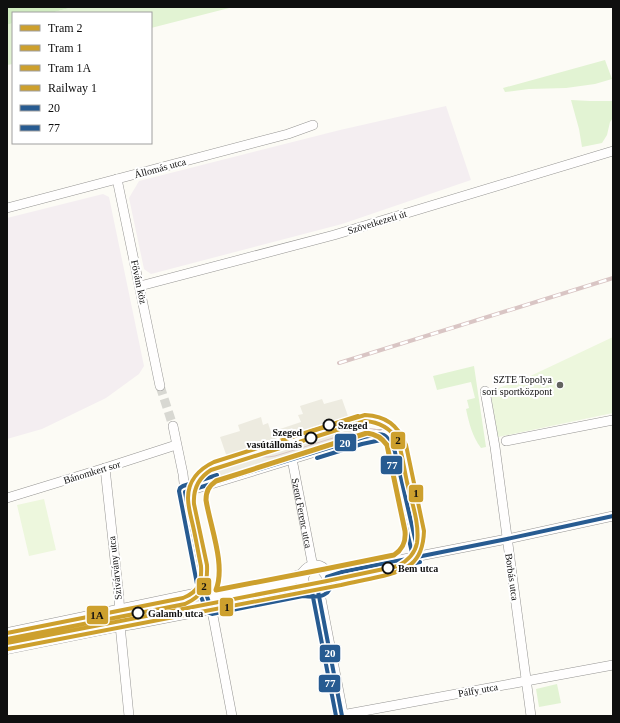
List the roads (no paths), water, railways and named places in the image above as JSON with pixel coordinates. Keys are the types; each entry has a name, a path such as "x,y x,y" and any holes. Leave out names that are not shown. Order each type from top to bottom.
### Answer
{"street":[{"name":"Állomás utca","path":"7,208 288,134 313,125"},
{"name":"Szövetkezeti út","path":"140,286 334,235 613,151"},
{"name":"Fővám köz","path":"117,179 160,386"},
{"name":"Borbás utca","path":"485,391 495,447 531,716"},
{"path":"506,441 613,420"},
{"path":"173,426 205,594 211,608 232,716"},
{"path":"185,492 364,437 382,434 392,443 395,452 419,556"},
{"name":"Bánomkert sor","path":"7,498 176,445"},
{"name":"Szent Ferenc utca","path":"292,459 313,567"},
{"name":"Szivárvány utca","path":"105,468 119,597 120,625 129,716"},
{"path":"327,576 613,516"},
{"path":"7,634 193,595 224,595 272,585 303,575 307,570 313,567 320,568 326,573 327,576 327,581 324,588 314,591 303,590 7,648"},
{"path":"303,575 303,583 306,588 314,591"},
{"path":"314,591 342,716"},
{"name":"Pálfy utca","path":"342,716 613,665"}],"tunnel":[{"path":"160,386 173,426"}],"tram line":[{"name":"1","path":"8,649 341,585 388,575 405,569 411,564 420,551 424,531 406,445 399,432 385,420 379,417 365,415 309,432"},
{"name":"1A","path":"7,633 183,598 193,593 198,586 201,577 201,566 188,498 190,486 195,476 214,462 358,416"},
{"name":"2","path":"7,639 185,604 196,597 203,589 205,584 207,578 207,565 194,504 194,493 197,484 206,473 211,470 365,421 384,426 392,432 398,440 415,512 418,536 416,547 412,554 398,566 7,643"},
{"path":"252,456 275,456 362,429 370,429 377,430 388,435 396,445 402,459"}],"railway":[{"path":"339,363 613,278"}],"rail line":[{"name":"1","path":"367,433 373,434 383,440 387,445 405,531 405,539 402,548 394,555 216,590 219,580 218,557 206,500 207,491 211,485 216,481 367,433"}],"place":[{"name":"SZTE Topolya sori sportközpont","path":"560,385"},
{"name":"Szeged","path":"329,425"},
{"name":"Szeged vasútállomás","path":"311,438"},
{"name":"Bem utca","path":"388,568"},
{"name":"Galamb utca","path":"138,613"}]}
